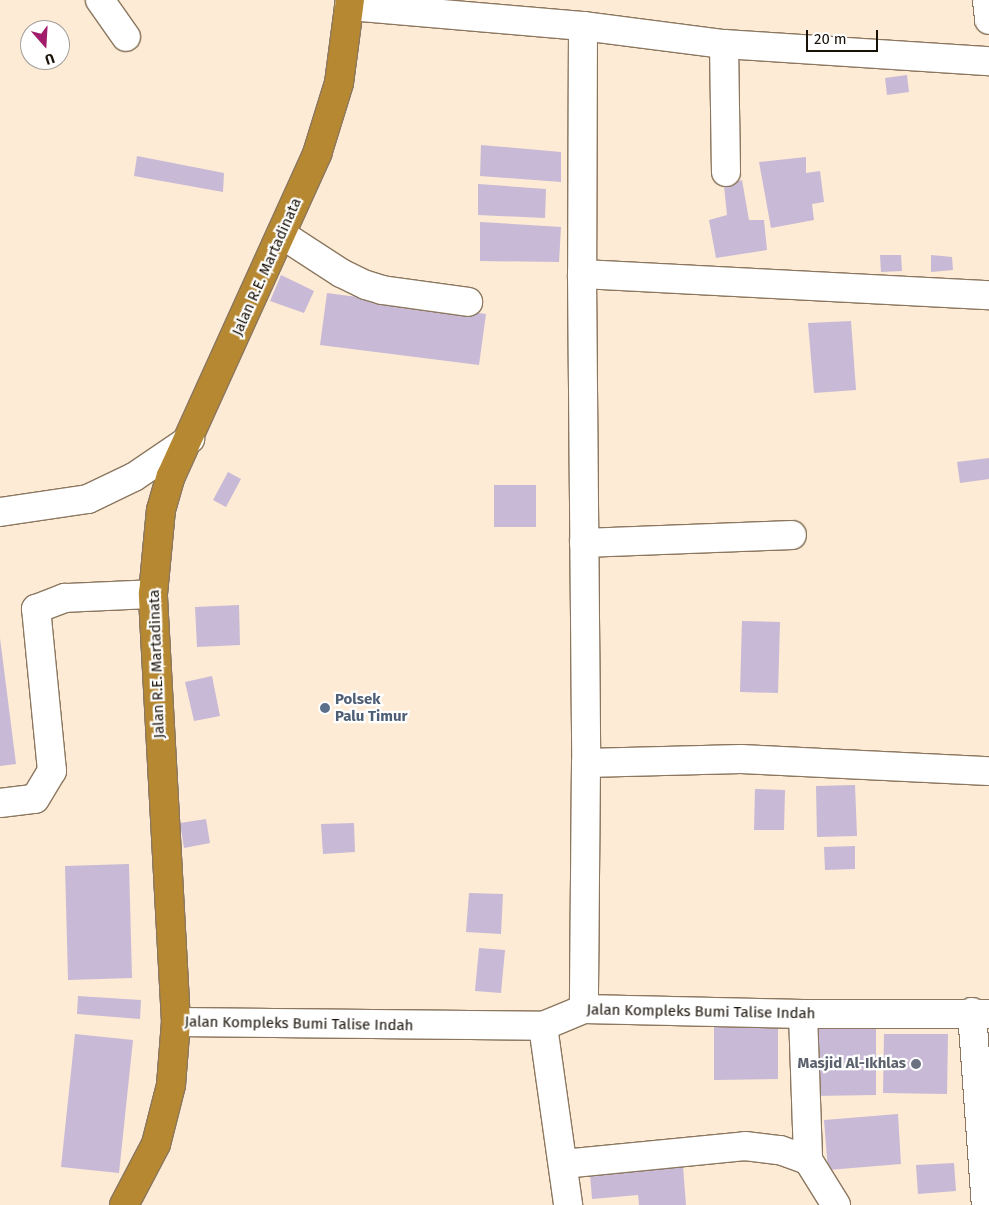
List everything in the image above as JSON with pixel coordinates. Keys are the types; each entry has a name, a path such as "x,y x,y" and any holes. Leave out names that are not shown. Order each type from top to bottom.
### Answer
{"highway":[{"name":"Jalan R.E. Martadinata","path":"124,1205 156,1144 171,1085 176,1022 153,594 161,510 171,476 190,439 328,124 339,83 350,3"}],"street":[{"path":"100,0 126,37"},
{"path":"987,0 989,20"},
{"path":"350,3 583,26 724,44 989,60"},
{"path":"583,26 582,274 586,763 584,1009"},
{"path":"724,44 726,172"},
{"path":"281,234 341,273 366,285 382,290 468,302"},
{"path":"582,274 989,295"},
{"path":"0,512 88,499 134,477 190,439"},
{"path":"584,543 792,535"},
{"path":"0,803 35,799 52,771 36,609 65,598 153,594"},
{"path":"586,763 741,759 989,771"},
{"name":"Jalan Kompleks Bumi Talise Indah","path":"176,1022 543,1026 584,1009 803,1014 981,1013"},
{"path":"981,1013 986,1205"},
{"path":"803,1014 808,1160 836,1205"},
{"path":"543,1026 568,1205"},
{"path":"563,1164 745,1146 780,1150 808,1160"}],"building":[{"path":"907,75 909,92 887,95 885,78"},
{"path":"481,145 561,152 561,182 480,176"},
{"path":"137,156 224,173 223,192 134,176"},
{"path":"806,157 806,173 820,171 824,202 812,204 814,220 771,228 759,162"},
{"path":"742,180 749,220 764,220 767,250 716,258 709,220 727,215 724,186"},
{"path":"478,184 546,189 545,218 478,215"},
{"path":"480,222 561,227 559,262 480,261"},
{"path":"880,255 901,255 902,271 881,272"},
{"path":"931,255 952,257 953,270 931,272"},
{"path":"281,275 314,291 304,313 270,301"},
{"path":"327,293 486,314 479,365 320,345"},
{"path":"851,321 856,390 814,393 808,323"},
{"path":"989,458 989,479 960,483 957,462"},
{"path":"228,472 241,479 226,507 213,500"},
{"path":"494,485 536,485 536,527 494,527"},
{"path":"239,605 240,645 197,647 195,607"},
{"path":"742,621 780,622 778,693 740,692"},
{"path":"0,638 16,764 0,766"},
{"path":"212,676 220,716 194,721 185,682"},
{"path":"855,785 857,836 817,837 816,786"},
{"path":"755,789 785,790 784,830 754,830"},
{"path":"206,819 210,843 184,848 180,823"},
{"path":"354,823 355,852 323,854 321,824"},
{"path":"855,846 855,869 825,870 824,847"},
{"path":"129,864 132,978 68,980 65,866"},
{"path":"469,893 503,894 501,934 466,932"},
{"path":"479,948 505,950 501,993 475,991"},
{"path":"78,996 141,1000 140,1019 77,1014"},
{"path":"714,1021 778,1021 778,1079 714,1080"},
{"path":"876,1023 876,1095 812,1096 811,1024"},
{"path":"75,1034 133,1040 119,1173 61,1167"},
{"name":"Masjid Al-Ikhlas","path":"884,1034 948,1034 947,1094 883,1093"},
{"path":"898,1114 901,1164 828,1170 824,1120"},
{"path":"954,1163 956,1191 918,1194 916,1165"},
{"path":"683,1166 686,1205 639,1205 638,1195 592,1199 590,1174"}],"place":[{"name":"Polsek Palu Timur","path":"325,708"},
{"name":"Masjid Al-Ikhlas","path":"916,1064"}]}
